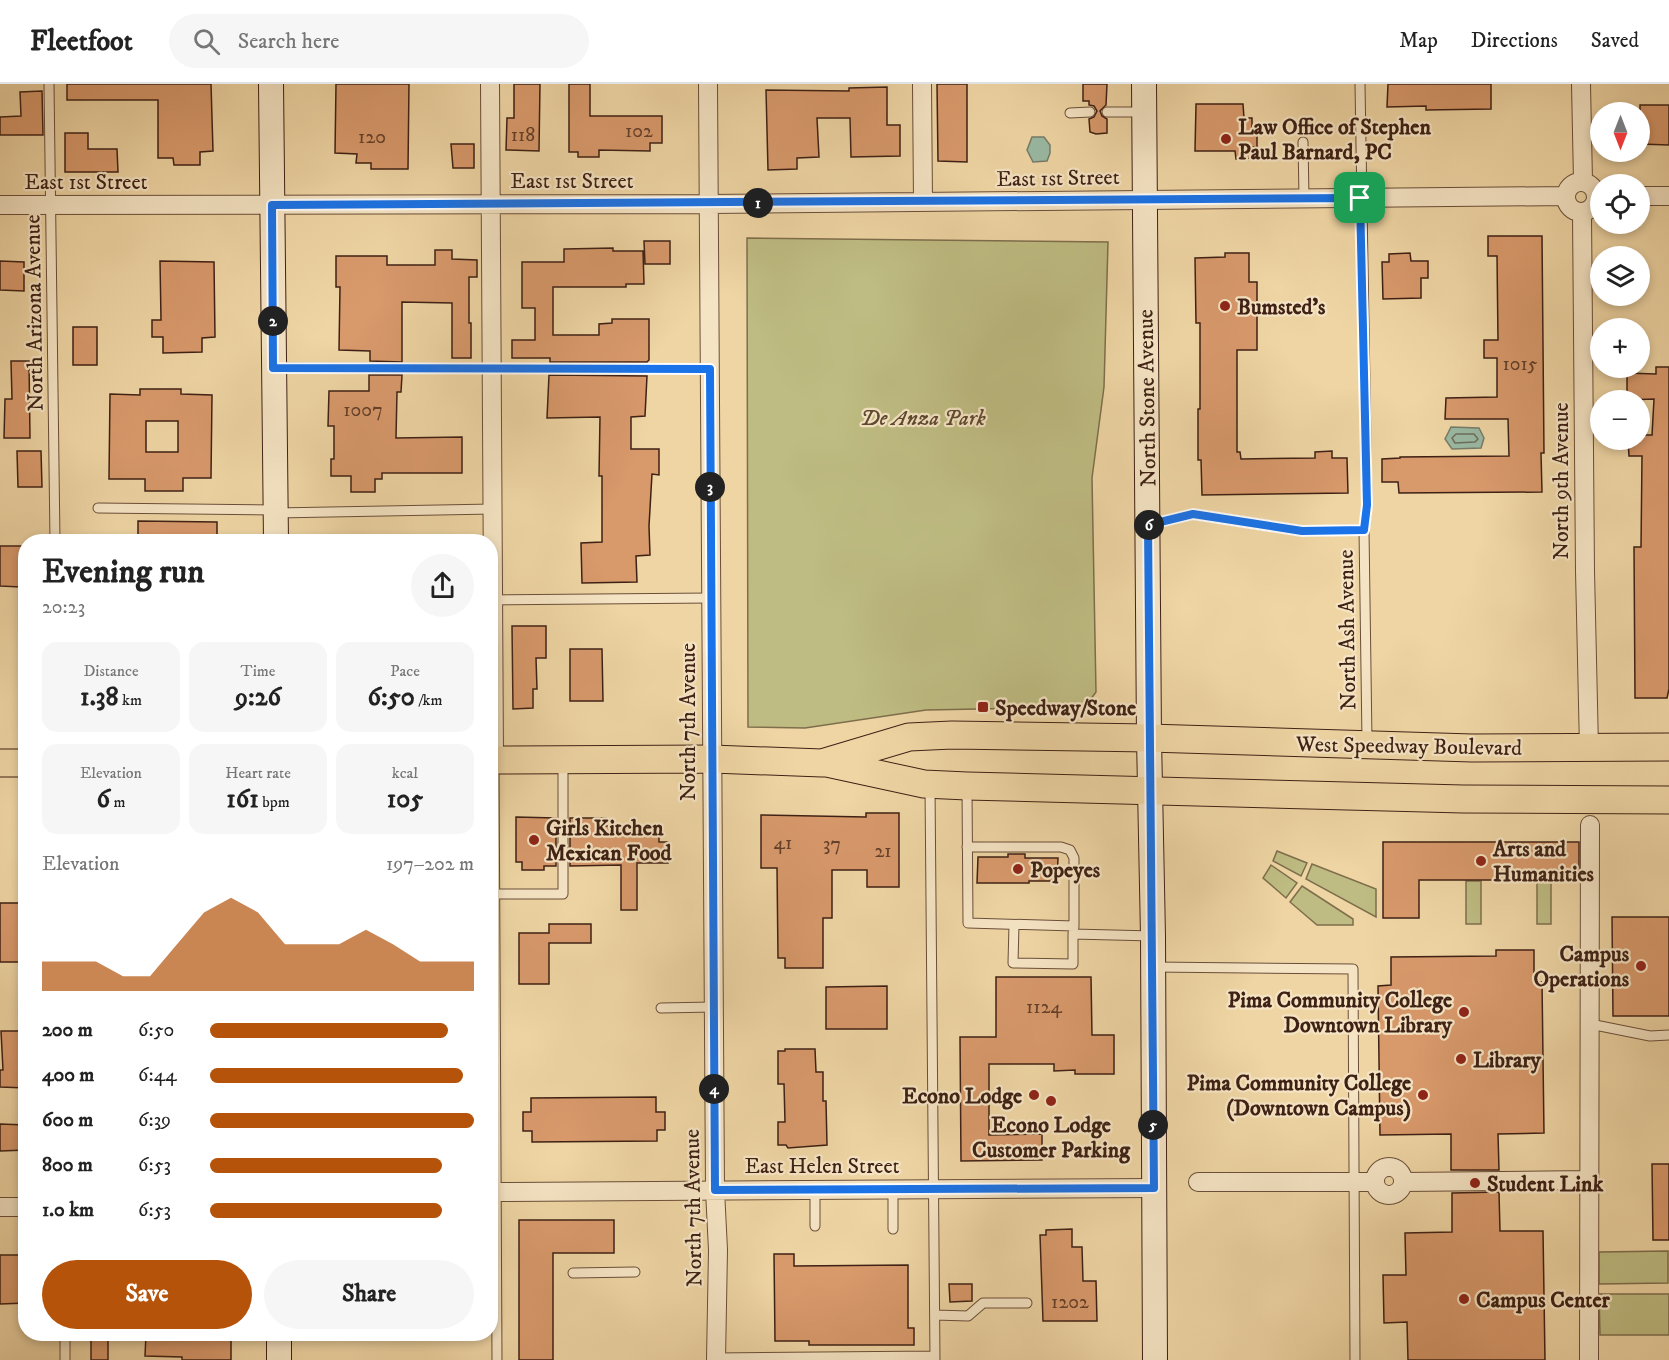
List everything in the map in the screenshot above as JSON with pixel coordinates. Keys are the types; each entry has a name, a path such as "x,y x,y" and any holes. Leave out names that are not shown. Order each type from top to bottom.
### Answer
{"main road":[{"path":"271,84 276,534"},
{"name":"North Stone Avenue","path":"1144,84 1155,1360"},
{"name":"West Speedway Boulevard","path":"822,763 909,737 1000,735 1367,745 1669,747"},
{"path":"498,760 712,759 822,763 930,784 967,786 1509,800 1669,800"},
{"path":"0,764 18,763"},
{"path":"279,1341 279,1360"}],"street":[{"path":"490,84 493,534"},
{"name":"North 7th Avenue","path":"708,84 715,1190 718,1250 716,1359"},
{"path":"922,84 924,202"},
{"path":"1581,84 1583,181"},
{"path":"1590,186 1583,181 1575,183 1569,188 1566,196 1570,208 1582,213 1590,210"},
{"name":"East 1st Street","path":"0,205 708,204 1566,196"},
{"path":"1650,196 1669,196"},
{"name":"North 9th Avenue","path":"1582,213 1585,571 1590,748"},
{"path":"1589,1360 1590,825"},
{"path":"1198,1182 1375,1182 1381,1170 1389,1168 1401,1174 1403,1182 1590,1180"},
{"name":"East Helen Street","path":"498,1192 1154,1188"},
{"path":"0,1207 18,1207"}],"lane":[{"name":"North Arizona Avenue","path":"49,84 55,534"},
{"name":"North Ash Avenue","path":"1360,84 1360,198 1367,505 1364,530 1367,745"},
{"path":"1070,113 1090,112"},
{"path":"1107,112 1144,112"},
{"path":"1303,142 1304,198"},
{"path":"273,368 710,369"},
{"path":"98,508 276,511 493,509"},
{"path":"1148,525 1193,514 1302,531 1364,530"},
{"path":"498,600 711,598"},
{"path":"498,894 563,894 563,760"},
{"path":"716,1359 934,1358 930,784"},
{"path":"967,786 968,923 1153,936"},
{"path":"968,847 1070,850 1074,858 1073,964 1013,963 1014,925"},
{"path":"1152,967 1353,969 1355,1360"},
{"path":"661,1008 714,1007"},
{"path":"1590,1024 1650,1036 1669,1035"},
{"path":"893,1188 893,1229"},
{"path":"815,1189 815,1226"},
{"path":"573,1273 635,1272"},
{"path":"934,1315 968,1316 983,1303 1027,1302"},
{"path":"65,1341 65,1360"},
{"path":"497,1341 497,1360"}],"green space":[{"name":"De Anza Park","path":"747,238 1108,242 1104,387 1092,478 1096,692 1085,707 926,710 805,728 748,727"},
{"path":"1277,851 1307,863 1301,876 1273,861"},
{"path":"1312,864 1376,889 1376,917 1306,879"},
{"path":"1271,865 1297,883 1286,898 1263,878"},
{"path":"1466,881 1481,881 1481,924 1466,924"},
{"path":"1537,881 1551,881 1551,924 1537,924"},
{"path":"1302,886 1353,919 1353,925 1317,925 1290,902"},
{"path":"1668,1251 1668,1283 1599,1284 1599,1252"},
{"path":"1599,1294 1669,1294 1669,1335 1600,1335"}],"water":[{"path":"1032,137 1044,137 1050,145 1047,161 1033,162 1027,150"},
{"path":"1451,427 1479,428 1484,438 1481,448 1452,449 1445,439"}],"building":[{"path":"67,84 211,84 213,151 200,152 200,165 174,165 173,158 158,158 158,100 67,100"},
{"path":"336,84 409,84 408,169 371,169 371,163 356,163 357,154 335,153"},
{"path":"514,84 540,84 539,151 506,150 507,118 514,118"},
{"path":"569,84 590,84 590,116 662,116 662,143 650,143 650,151 599,150 599,157 578,157 578,152 569,152"},
{"path":"937,84 967,84 967,162 938,161"},
{"path":"1083,84 1107,84 1106,105 1100,111 1107,119 1107,133 1090,132 1089,119 1094,117 1097,111 1094,106 1089,105 1089,101 1083,101"},
{"path":"1388,84 1491,84 1491,109 1426,110 1426,106 1387,107"},
{"path":"887,87 887,125 900,125 900,156 851,157 850,118 817,118 819,157 797,158 797,169 768,170 766,90 849,91 849,88"},
{"path":"42,91 43,135 0,135 0,117 21,116 20,92"},
{"name":"Law Office of Stephen Paul Barnard, PC","path":"1196,104 1243,104 1244,118 1252,118 1252,131 1257,131 1257,147 1252,147 1252,158 1236,159 1235,151 1195,151"},
{"path":"1650,105 1669,105 1669,145 1650,144"},
{"path":"65,133 88,133 88,149 117,149 118,172 65,172"},
{"path":"451,144 474,144 474,168 453,168"},
{"path":"1488,236 1542,236 1544,453 1541,453 1542,492 1399,493 1398,482 1382,482 1382,459 1509,456 1508,419 1445,419 1446,398 1497,397 1497,358 1484,358 1484,340 1498,340 1497,256 1488,256"},
{"path":"644,241 670,241 670,264 645,264"},
{"path":"613,248 613,251 643,251 644,284 626,284 626,287 553,287 553,335 599,335 599,324 612,323 612,319 649,319 649,360 647,362 550,362 550,358 512,358 512,340 535,340 535,308 522,308 522,262 564,262 564,249"},
{"path":"435,250 452,250 452,259 477,260 477,277 469,277 471,358 452,358 452,303 402,302 402,362 370,361 370,351 339,350 340,287 336,287 336,256 387,256 387,265 435,265"},
{"path":"1225,253 1249,253 1249,282 1257,282 1257,350 1237,350 1237,452 1240,452 1241,459 1315,458 1315,452 1332,451 1332,458 1347,458 1348,493 1202,495 1201,460 1198,460 1200,323 1196,323 1195,258 1225,257"},
{"path":"1410,253 1411,261 1428,261 1428,278 1421,278 1421,298 1383,299 1382,262 1389,262 1389,254"},
{"path":"0,261 24,262 24,291 0,290"},
{"path":"160,261 214,262 215,337 202,338 202,352 163,353 163,337 152,337 152,320 161,320"},
{"path":"73,327 97,327 97,365 73,365"},
{"path":"11,361 29,361 30,438 4,438 5,399 12,399"},
{"path":"1656,367 1669,367 1669,689 1667,698 1635,698 1634,547 1641,547 1642,456 1629,456 1629,450 1650,450 1654,399 1650,399 1650,390 1627,390 1627,378 1650,378 1650,374 1656,374"},
{"path":"369,375 402,375 401,392 397,392 396,438 462,437 462,473 382,473 382,479 375,479 375,492 351,492 351,476 331,476 331,459 334,459 334,426 328,426 329,391 369,391"},
{"path":"549,375 647,376 645,416 631,417 631,449 659,449 659,475 652,474 650,555 636,556 637,582 582,583 581,543 602,542 602,476 599,476 600,417 547,418"},
{"path":"140,389 181,389 181,394 212,395 211,478 183,478 183,491 145,491 145,479 109,479 110,394 140,395","holes":["146,421 178,421 178,452 146,452"]},
{"path":"17,451 41,451 42,487 18,487"},
{"path":"138,521 217,522 217,534 138,534"},
{"path":"0,546 18,546 18,587 0,586"},
{"path":"512,626 546,626 546,658 536,658 537,689 533,689 533,708 513,709"},
{"path":"570,649 602,649 603,701 570,701"},
{"path":"866,813 899,813 899,887 867,887 867,870 832,870 832,918 823,918 823,968 785,968 785,958 778,958 777,868 761,868 761,815 866,817"},
{"name":"Girls Kitchen Mexican Food","path":"516,817 556,818 556,866 544,866 544,870 522,870 522,862 516,862"},
{"path":"570,818 606,818 606,826 641,826 641,828 659,829 659,842 668,842 668,863 637,863 637,910 621,910 621,865 570,866"},
{"name":"Arts and Humanities","path":"1383,842 1579,842 1579,880 1419,880 1419,918 1383,918"},
{"name":"Popeyes","path":"1008,854 1025,854 1025,858 1058,858 1057,881 977,883 978,857 1008,857"},
{"path":"0,903 18,903 18,962 0,962"},
{"name":"Campus Operations","path":"1612,917 1669,917 1669,1016 1613,1016"},
{"path":"549,924 591,924 591,943 549,943 549,984 519,984 519,933 549,933"},
{"name":"Library","path":"1496,950 1534,950 1534,982 1542,982 1544,1133 1498,1134 1499,1170 1451,1170 1451,1134 1380,1135 1378,986 1391,985 1391,957 1496,956"},
{"path":"996,977 1091,977 1092,1035 1114,1035 1114,1074 1075,1074 1075,1070 1054,1071 1054,1064 989,1064 989,1135 1042,1134 1042,1160 961,1161 960,1037 996,1037"},
{"path":"887,986 887,1029 826,1029 826,987"},
{"path":"1,1031 18,1031 18,1088 0,1087 0,1070 3,1070"},
{"path":"785,1049 815,1049 816,1072 823,1072 827,1145 788,1148 786,1145 778,1145 778,1122 785,1122 784,1084 778,1084 778,1051 785,1051"},
{"path":"656,1097 656,1112 665,1112 665,1130 657,1130 657,1141 532,1142 532,1131 523,1131 523,1112 531,1112 531,1098"},
{"path":"0,1124 18,1125 18,1150 0,1151"},
{"path":"1652,1164 1669,1164 1669,1240 1653,1240"},
{"name":"Campus Center","path":"1499,1192 1500,1231 1543,1231 1545,1360 1408,1360 1407,1322 1384,1323 1383,1275 1406,1275 1405,1233 1452,1232 1452,1193"},
{"path":"519,1220 614,1220 614,1253 553,1253 553,1360 519,1360"},
{"path":"1072,1229 1072,1247 1082,1247 1083,1281 1096,1281 1097,1321 1043,1321 1040,1235 1046,1235 1046,1230"},
{"path":"774,1254 794,1254 794,1266 908,1265 908,1328 914,1328 914,1345 809,1345 809,1341 775,1341"},
{"path":"0,1255 18,1255 18,1303 0,1304"},
{"path":"949,1284 972,1284 972,1301 950,1302"},
{"path":"91,1341 108,1341 108,1360 91,1360"},
{"path":"146,1341 231,1341 231,1360 182,1360 182,1357 145,1356"}],"place":[{"name":"Law Office of Stephen Paul Barnard, PC","path":"1226,139"},
{"name":"Bumsted's","path":"1225,306"},
{"name":"Speedway/Stone","path":"983,707"},
{"name":"Girls Kitchen Mexican Food","path":"534,840"},
{"name":"Arts and Humanities","path":"1481,861"},
{"name":"Popeyes","path":"1018,869"},
{"name":"Campus Operations","path":"1641,966"},
{"name":"Pima Community College Downtown Library","path":"1464,1012"},
{"name":"Library","path":"1461,1059"},
{"name":"Econo Lodge","path":"1034,1095"},
{"name":"Pima Community College (Downtown Campus)","path":"1423,1095"},
{"name":"Econo Lodge Customer Parking","path":"1051,1101"},
{"name":"Student Link","path":"1475,1183"},
{"name":"Campus Center","path":"1464,1299"}],"route":[{"path":"1360,198 1367,505 1364,530 1302,531 1193,514 1148,525 1154,1188 715,1190 710,369 273,368 272,205 1360,198"}]}
